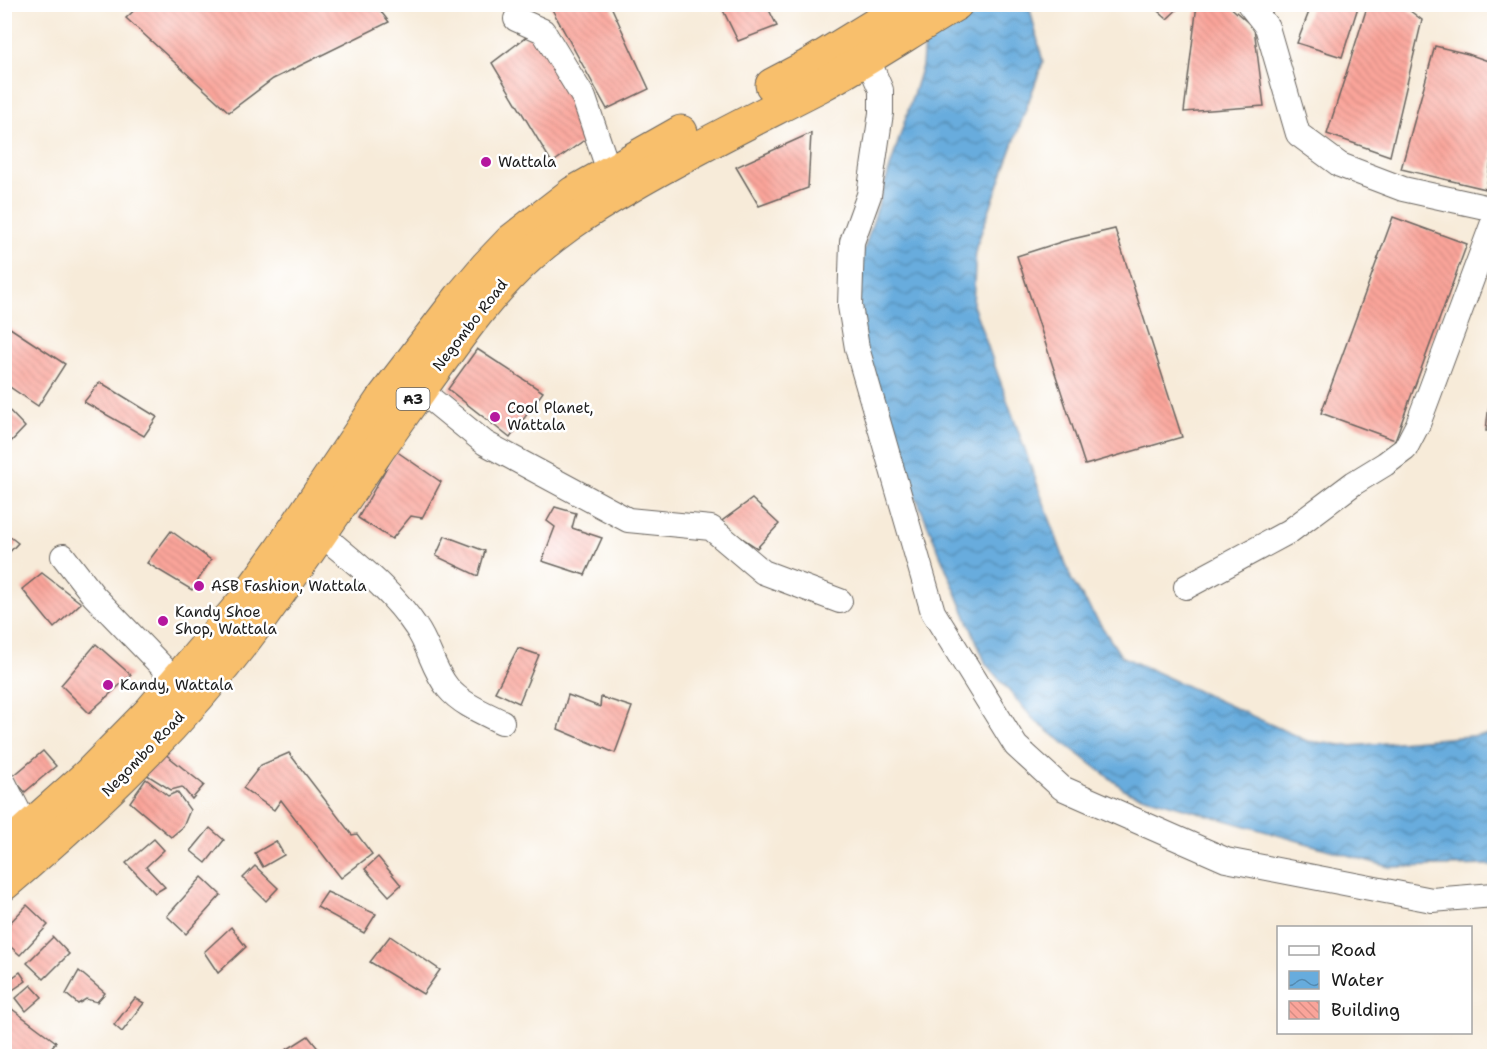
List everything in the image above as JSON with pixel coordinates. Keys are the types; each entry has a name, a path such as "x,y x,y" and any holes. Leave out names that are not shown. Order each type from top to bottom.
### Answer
{"highway":[{"name":"Negombo Road","path":"613,182 808,66 911,13 956,4"},
{"name":"Negombo Road","path":"4,884 99,800 153,746 219,671 321,534 473,281 511,242 573,193 662,168 824,83 867,57 911,13"},
{"name":"Negombo Road","path":"16,840 88,775 149,713 242,604 381,401 410,383"}],"street":[{"path":"1250,4 1267,27 1298,134 1340,165 1403,189 1494,209"},
{"path":"516,19 543,31 584,98 613,182"},
{"path":"867,57 881,90 881,113 868,195 852,242 850,306 857,348 933,612 1016,746 1062,788 1226,860 1432,900 1494,895"},
{"path":"1186,587 1290,531 1354,483 1386,464 1405,449 1418,424 1494,220"},
{"path":"410,383 485,443 628,520 711,528 763,573 840,601"},
{"path":"321,534 373,577 417,627 448,689 469,704 502,722"},
{"path":"63,556 94,596 176,681"},
{"path":"4,783 16,840"}],"water":[{"path":"987,5 1029,5 1043,62 976,247 973,305 1072,581 1121,656 1307,741 1350,746 1494,734 1494,865 1389,867 1128,792 1035,721 986,664 874,397 852,288 922,66 924,41"}],"building":[{"path":"141,4 375,4 389,22 273,79 229,112 126,18"},
{"path":"439,4 474,4 474,6 441,9"},
{"path":"549,4 610,4 649,89 607,109"},
{"path":"720,4 766,4 777,26 738,41"},
{"path":"1150,4 1183,4 1167,19"},
{"path":"1197,4 1227,4 1254,28 1264,106 1184,112"},
{"path":"1312,4 1359,4 1342,57 1297,43"},
{"path":"1368,4 1401,4 1422,20 1390,156 1327,134"},
{"path":"534,31 593,134 552,163 492,63"},
{"path":"1435,46 1494,63 1494,145 1486,189 1401,169"},
{"path":"811,133 808,188 759,206 736,167"},
{"path":"1393,217 1467,244 1395,440 1321,413"},
{"path":"1115,229 1182,437 1085,465 1017,256 1064,241"},
{"path":"4,324 65,364 38,406 4,383"},
{"path":"477,349 543,392 510,438 448,389"},
{"path":"1493,367 1494,431 1486,431"},
{"path":"100,382 157,417 144,436 84,402"},
{"path":"5,406 25,427 5,448"},
{"path":"396,451 441,482 422,518 411,516 392,539 358,518"},
{"path":"752,499 779,524 757,548 719,523"},
{"path":"555,507 576,513 572,528 602,538 585,575 542,561 555,527 547,521"},
{"path":"171,531 211,560 192,590 147,563"},
{"path":"4,532 18,543 4,558"},
{"path":"445,536 485,551 478,576 436,556"},
{"path":"42,573 81,603 54,628 22,589"},
{"path":"96,644 131,675 89,713 61,685"},
{"path":"518,648 539,655 519,703 495,692"},
{"path":"568,695 600,707 601,697 632,707 615,753 558,729"},
{"path":"43,751 56,766 25,792 12,777"},
{"path":"164,753 204,785 192,799 182,787 171,790 144,773"},
{"path":"289,753 352,835 357,834 372,854 341,878 281,800 274,810 243,788 261,765"},
{"path":"146,779 168,796 177,792 190,810 183,827 171,837 130,802"},
{"path":"210,828 224,840 206,863 191,851"},
{"path":"154,839 164,850 146,867 165,887 155,893 126,863"},
{"path":"276,841 284,855 263,867 255,853"},
{"path":"378,857 401,885 389,896 365,869"},
{"path":"255,866 278,888 266,901 243,878"},
{"path":"202,877 221,895 186,934 167,916"},
{"path":"327,892 376,914 364,933 317,907"},
{"path":"27,905 48,925 20,955 4,941 4,929"},
{"path":"231,927 246,947 218,973 204,952"},
{"path":"390,936 440,970 423,994 370,962"},
{"path":"53,937 69,954 44,979 27,963"},
{"path":"79,971 105,993 97,1002 86,999 78,1004 66,994"},
{"path":"20,972 26,981 5,995 5,983"},
{"path":"31,985 42,997 26,1011 16,998"},
{"path":"135,998 144,1003 122,1032 114,1025"},
{"path":"4,1003 56,1042 44,1056 4,1056"},
{"path":"308,1036 324,1056 287,1056 283,1052"}],"place":[{"name":"Wattala","path":"486,162"},
{"name":"Cool Planet, Wattala","path":"495,417"},
{"name":"ASB Fashion, Wattala","path":"199,586"},
{"name":"Kandy Shoe Shop, Wattala","path":"163,621"},
{"name":"Kandy, Wattala","path":"108,685"}]}
